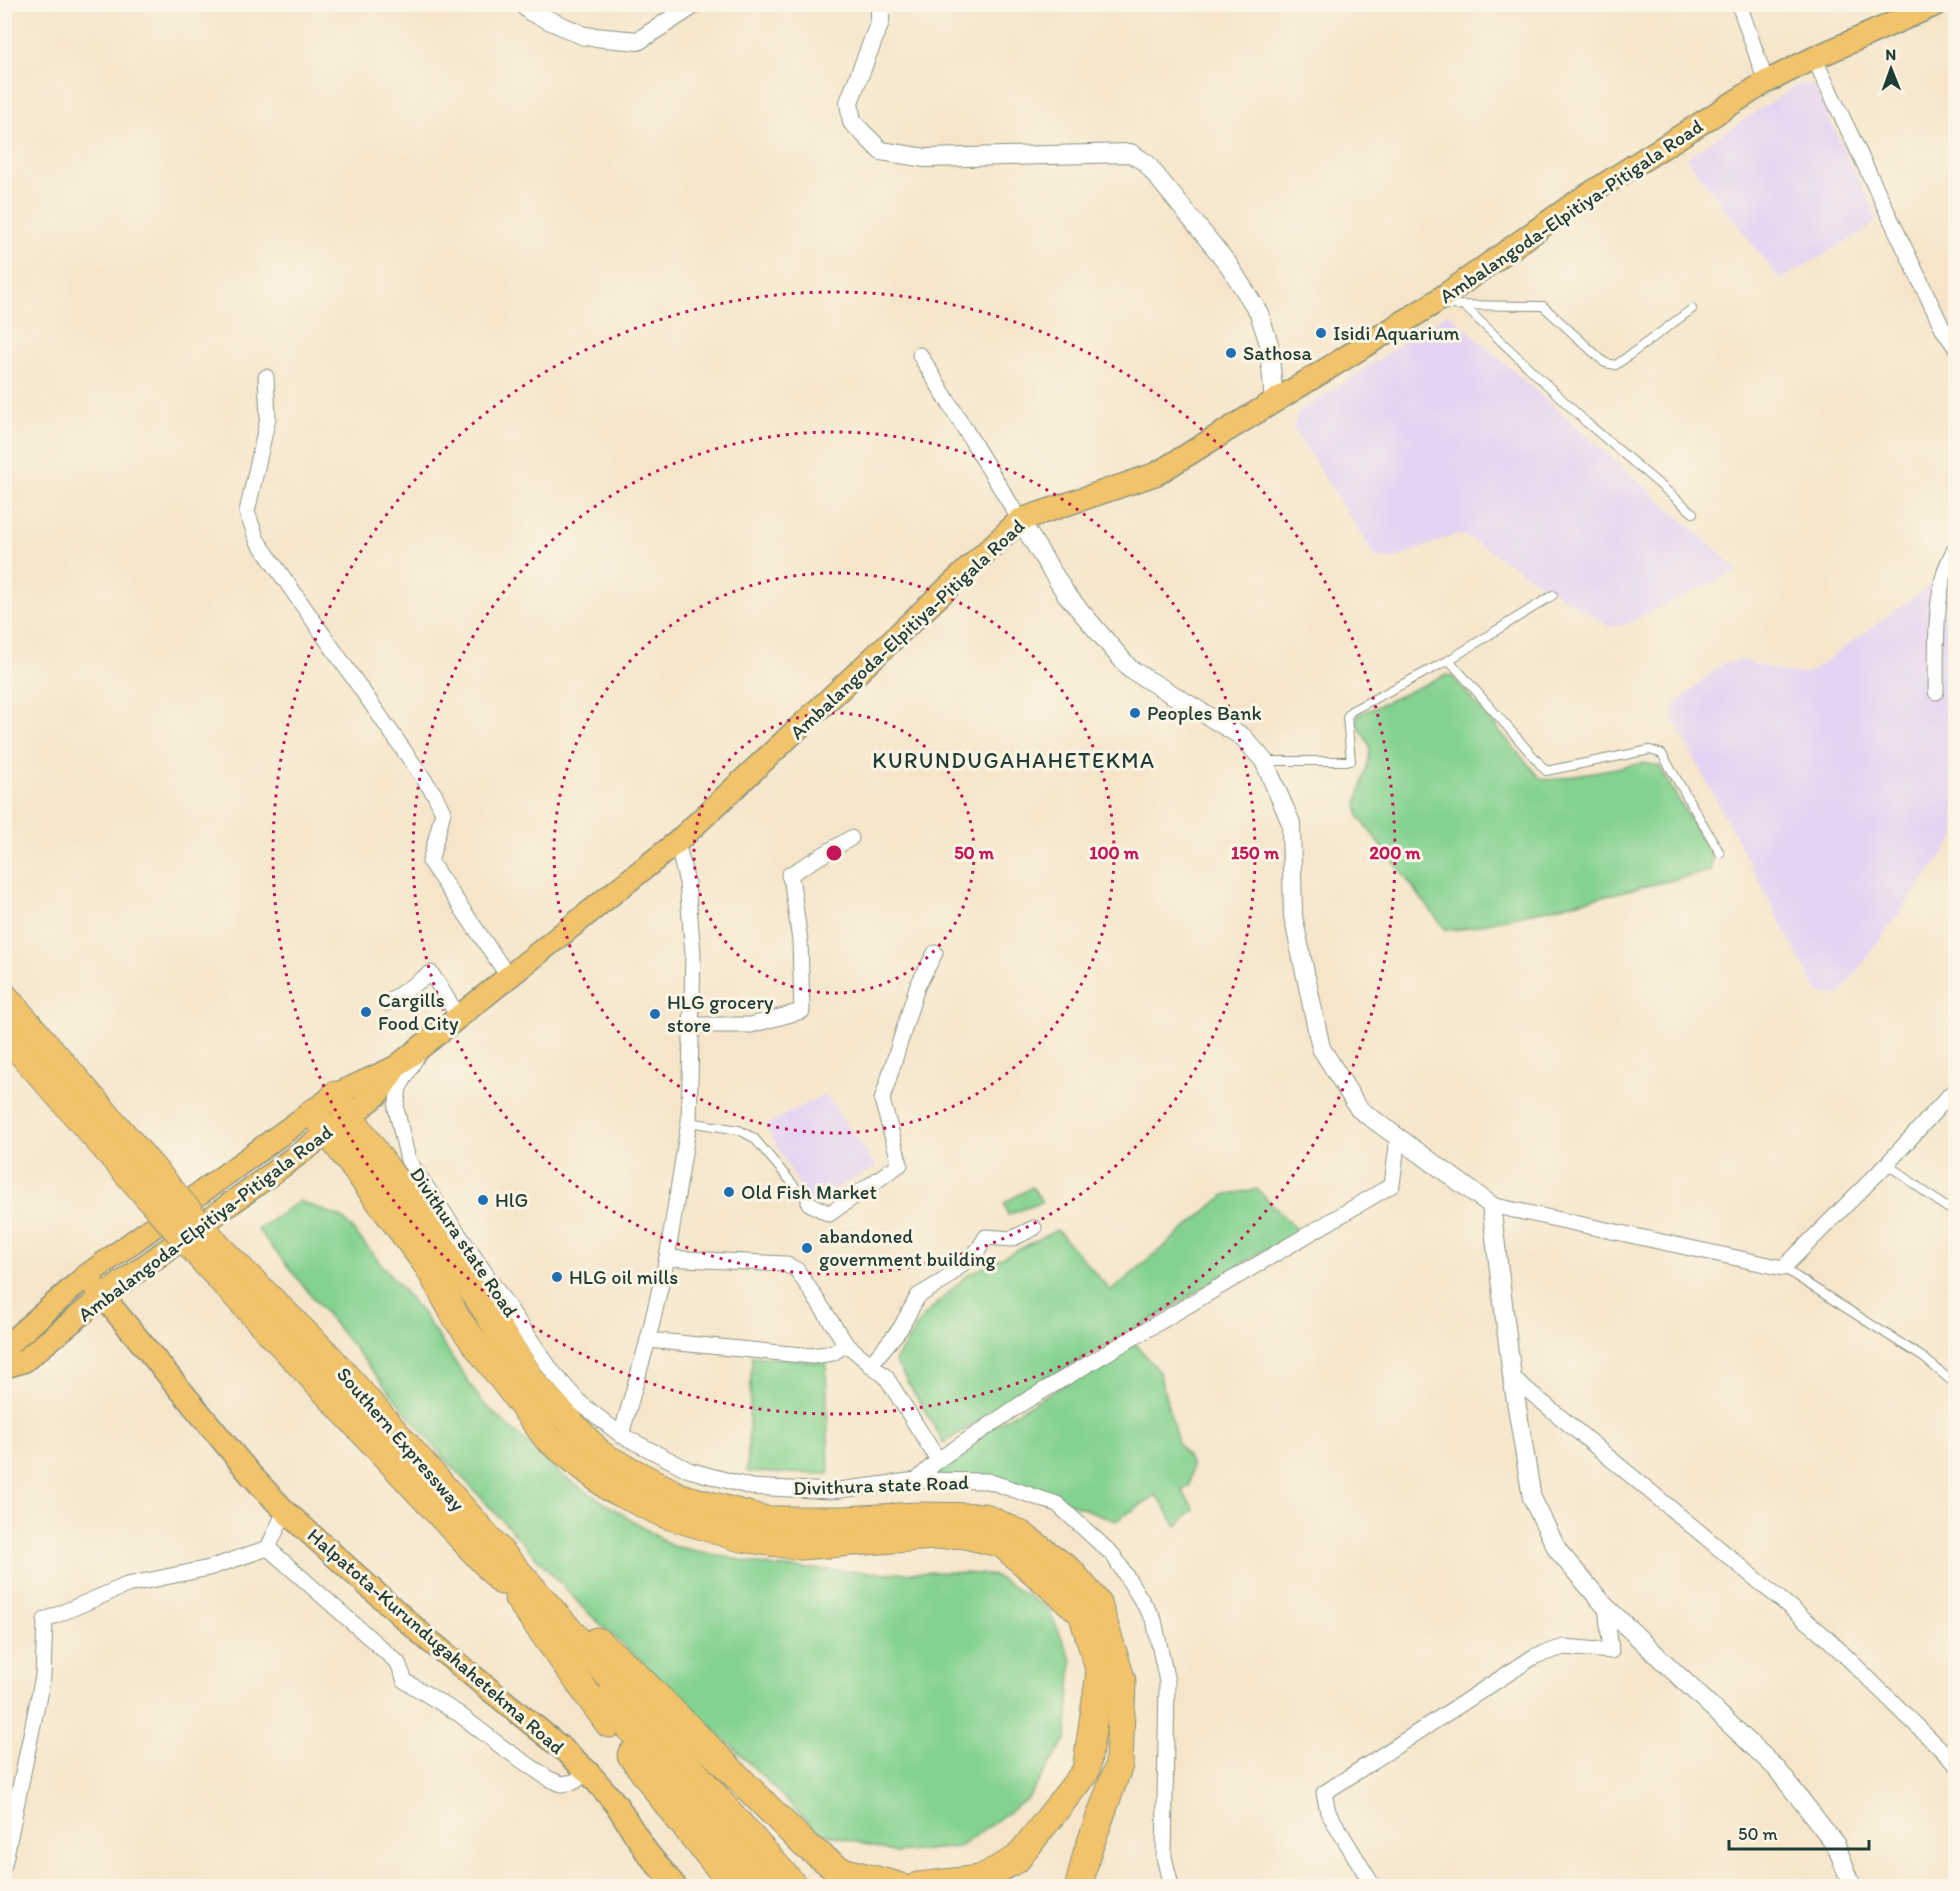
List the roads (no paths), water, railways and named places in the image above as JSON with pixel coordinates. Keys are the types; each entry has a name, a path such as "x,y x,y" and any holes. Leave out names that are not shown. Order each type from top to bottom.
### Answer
{"highway":[{"name":"Southern Expressway","path":"4,996 151,1184 212,1254 328,1356 764,1887"},
{"name":"Southern Expressway","path":"4,1033 151,1184"},
{"path":"343,1105 535,1384 601,1455 680,1497 766,1520 843,1520 917,1516 984,1517 1020,1534 1070,1571 1098,1604 1122,1681 1119,1765 1087,1852 1079,1887"},
{"path":"321,1122 428,1266 457,1319 548,1439 610,1488 664,1514 741,1538 800,1546 961,1534 992,1542 1002,1545 1082,1612 1100,1672 1086,1771 1017,1859 980,1879 918,1887"},
{"name":"Southern Expressway","path":"520,1588 794,1887"},
{"path":"520,1588 670,1809 734,1887"},
{"path":"520,1588 629,1668 804,1844 838,1870 899,1887"}],"main road":[{"name":"Ambalangoda-Elpitiya-Pitigala Road","path":"4,1367 24,1360 321,1122 396,1067 677,842 1020,520 1156,474 1431,305 1578,201 1766,82 1814,58 1937,4"},
{"name":"Ambalangoda-Elpitiya-Pitigala Road","path":"4,1348 86,1276 321,1122"},
{"name":"Halpatota-Kurundugahahetekma Road","path":"86,1276 251,1475 285,1511 426,1638 588,1772 616,1804 646,1851 675,1887"},
{"name":"Halpatota-Kurundugahahetekma Road","path":"646,1851 654,1887"}],"street":[{"path":"522,4 531,12 584,36 638,41 695,4"},
{"path":"880,4 880,22 849,102 852,122 881,151 926,158 1131,153 1146,163 1228,264 1259,313 1269,344 1274,403"},
{"path":"1739,4 1766,82"},
{"path":"1814,58 1944,331 1956,348"},
{"path":"920,355 1066,594 1130,669 1243,737 1264,761 1291,823 1293,916 1321,1048 1359,1109 1491,1205 1783,1268 1887,1164 1956,1088"},
{"path":"266,376 268,418 247,512 257,540 435,795 443,812 430,862 508,976"},
{"path":"1936,692 1939,598 1950,556 1956,548"},
{"path":"692,1025 752,1025 802,1011 800,941 789,874 851,838"},
{"path":"621,1434 648,1340 667,1258 689,1122 692,942 687,883 677,842"},
{"path":"809,1203 829,1214 900,1164 882,1100 917,987 935,953"},
{"path":"387,1003 431,973 458,1016"},
{"name":"Divithura state Road","path":"423,1044 399,1088 396,1108 408,1160 552,1371 579,1402 621,1434 688,1470 751,1487 831,1491 917,1480 988,1481 1057,1504 1113,1555 1154,1620 1167,1682 1164,1857 1171,1887"},
{"path":"917,1480 938,1460 1024,1402 1392,1185 1398,1137"},
{"path":"1491,1205 1512,1377 1532,1498 1558,1551 1606,1607 1776,1768 1836,1845 1851,1887"},
{"path":"870,1365 900,1329 918,1296 944,1281 978,1250 986,1237 1011,1239 1034,1228"},
{"path":"667,1258 785,1264 797,1270 846,1344 886,1377 938,1460"},
{"path":"648,1340 812,1356 833,1353 846,1344"},
{"path":"1512,1377 1826,1637 1956,1764"},
{"path":"4,1865 44,1676 45,1620 127,1585 208,1568 268,1548 285,1511"},
{"path":"268,1548 398,1663 405,1682 459,1714 549,1779 562,1784 574,1782 588,1772"},
{"path":"1373,1887 1328,1812 1324,1793 1535,1656 1564,1647 1611,1651 1606,1607"}],"lane":[{"path":"1431,305 1543,306 1605,363 1616,365 1692,309"},
{"path":"1463,305 1586,422 1693,513"},
{"path":"1264,761 1351,760 1347,717 1351,711 1449,660 1553,595"},
{"path":"1449,660 1546,771 1650,750 1662,754 1720,853"},
{"path":"689,1122 739,1130 754,1138 809,1203"},
{"path":"1887,1164 1947,1208 1956,1206"},
{"path":"1783,1268 1924,1358 1956,1385"}],"place":[{"name":"Isidi Aquarium","path":"1321,333"},
{"name":"Sathosa","path":"1231,353"},
{"name":"Peoples Bank","path":"1135,713"},
{"name":"Cargills Food City","path":"366,1012"},
{"name":"HLG grocery store","path":"655,1014"},
{"name":"Old Fish Market","path":"729,1192"},
{"name":"HlG","path":"483,1200"},
{"name":"abandoned government building","path":"807,1248"},
{"name":"HLG oil mills","path":"557,1277"}],"district":[{"name":"KURUNDUGAHAHETEKMA","path":"1014,760"}]}
